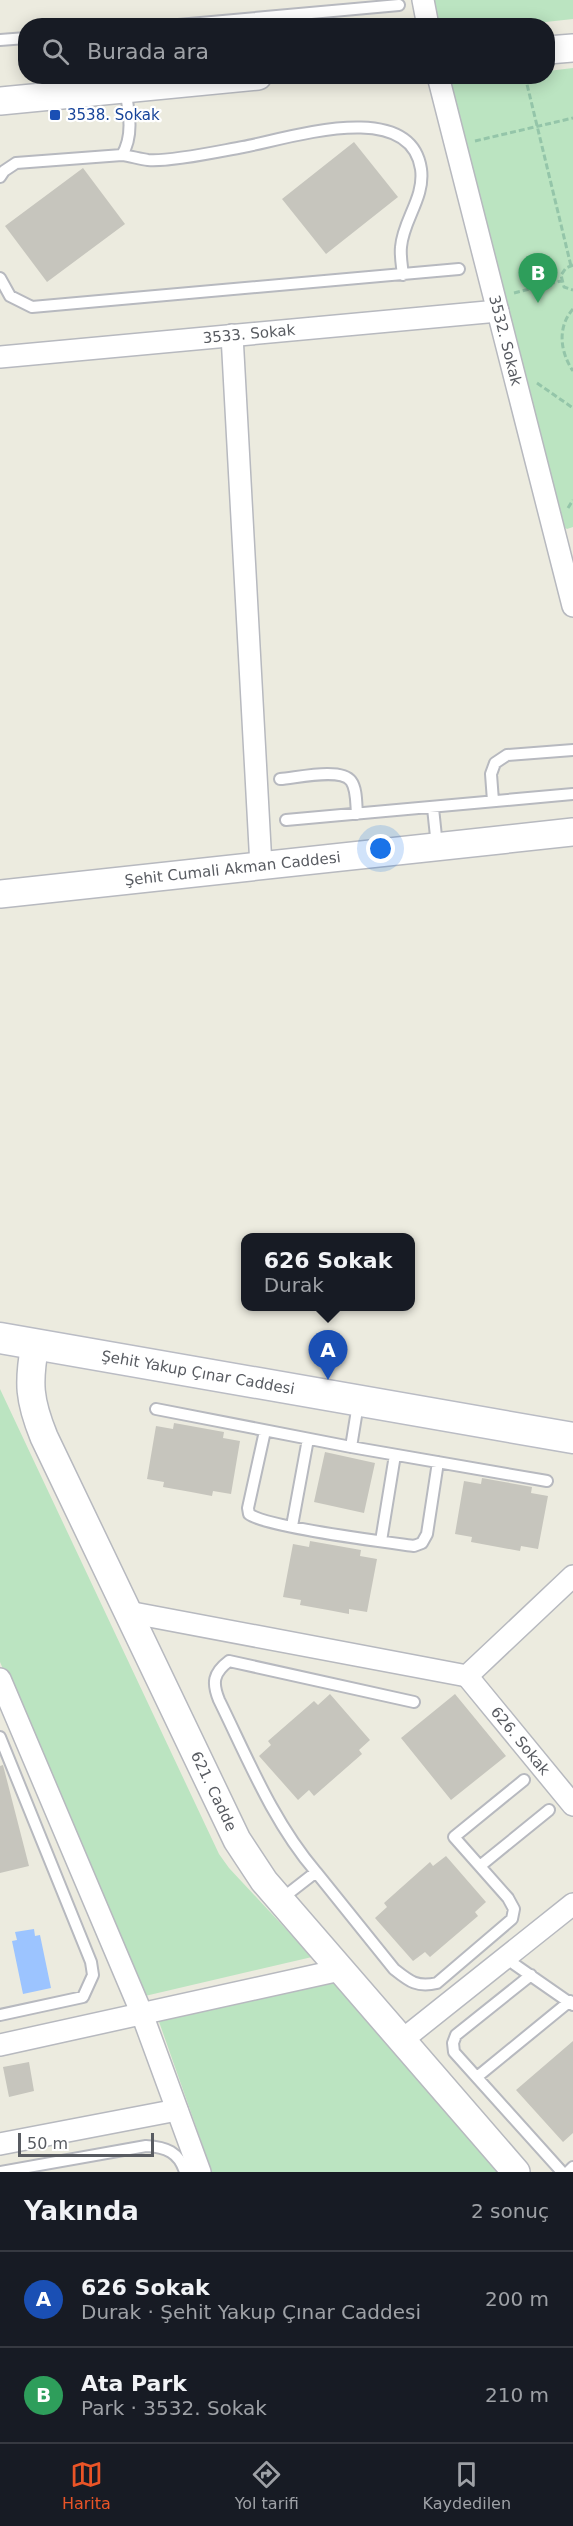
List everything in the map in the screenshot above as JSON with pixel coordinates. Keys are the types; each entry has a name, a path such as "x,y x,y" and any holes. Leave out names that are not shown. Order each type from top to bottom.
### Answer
{"main road":[{"name":"Şehit Yakup Çınar Caddesi","path":"0,1338 573,1438"}],"street":[{"path":"423,0 426,18"},
{"path":"555,49 573,48"},
{"path":"0,101 169,84"},
{"name":"3532. Sokak","path":"440,84 511,364 564,536 573,606"},
{"name":"3533. Sokak","path":"0,357 232,335 496,304"},
{"path":"232,335 261,866"},
{"name":"Şehit Cumali Akman Caddesi","path":"0,894 573,832"},
{"name":"621. Cadde","path":"35,1344 29,1377 33,1409 237,1840 264,1881 516,2172"},
{"path":"128,1612 467,1676 573,1576"},
{"name":"626. Sokak","path":"467,1676 573,1805"},
{"path":"0,1679 142,2014 200,2172"},
{"path":"401,2041 573,1904"},
{"path":"0,2045 340,1970"},
{"path":"0,2144 177,2110"}],"lane":[{"path":"269,18 399,5"},
{"path":"0,40 18,39"},
{"path":"122,154 129,143 129,114 125,89"},
{"path":"0,177 4,171 16,163 122,154 150,160 242,147 341,127 376,128 397,134 414,148 421,169 418,200 401,246 403,275"},
{"path":"0,278 10,296 32,308 459,269"},
{"path":"493,801 491,774 495,763 507,755 573,750"},
{"path":"280,779 334,773 347,776 352,782 357,814"},
{"path":"286,820 573,794"},
{"path":"433,808 437,847"},
{"path":"351,1447 359,1401"},
{"path":"156,1409 351,1447 547,1481"},
{"path":"265,1431 249,1514 255,1518 292,1526 414,1546 422,1543 427,1534 438,1462"},
{"path":"292,1526 308,1439"},
{"path":"381,1541 395,1455"},
{"path":"414,1702 229,1661 215,1676 213,1686 279,1822 297,1850 394,1969 410,1982 423,1986 436,1983 512,1919 514,1909 508,1898 454,1837 525,1779"},
{"path":"0,1737 91,1962 93,1975 83,1997 0,2015"},
{"path":"480,1866 549,1810"},
{"path":"280,1900 316,1872"},
{"path":"477,2077 571,2003 514,1964"},
{"path":"531,1975 456,2035 453,2043 454,2052 562,2172"},
{"path":"0,2172 146,2146 170,2150 181,2159 185,2172"},
{"path":"568,2172 573,2168"}],"path":[{"path":"527,84 572,266 562,271 561,281 564,287 573,291"},
{"path":"455,145 573,118"},
{"path":"496,304 561,281"},
{"path":"573,309 565,319 562,340 563,352 573,371"},
{"path":"511,364 573,408"}],"green space":[{"path":"430,0 573,0 573,19 555,21 555,18 433,18"},
{"path":"573,68 573,527 567,529 559,524 449,84 555,84 555,70"},
{"path":"0,1389 219,1854 229,1868 312,1957 145,1996 0,1662"},
{"path":"333,1978 498,2172 212,2172 157,2016"}],"water":[{"path":"34,1929 35,1936 40,1935 51,1988 23,1994 12,1941 17,1940 15,1932"}],"building":[{"path":"354,142 398,197 326,254 282,199"},
{"path":"83,168 125,224 47,282 5,226"},
{"path":"174,1423 224,1432 223,1438 240,1441 231,1494 213,1491 212,1496 163,1487 164,1482 147,1479 156,1426 173,1429"},
{"path":"325,1452 375,1463 364,1513 314,1502"},
{"path":"482,1478 532,1487 531,1493 548,1496 538,1549 521,1546 520,1551 471,1542 472,1537 455,1534 464,1481 481,1484"},
{"path":"310,1541 361,1550 360,1556 377,1559 367,1612 349,1609 349,1614 300,1605 301,1600 283,1597 293,1544 309,1547"},
{"path":"330,1694 370,1740 359,1750 362,1754 314,1796 309,1790 298,1800 259,1756 271,1745 268,1741 314,1701 318,1705"},
{"path":"455,1694 506,1756 451,1800 401,1738"},
{"path":"3,1765 29,1866 0,1873 0,1766"},
{"path":"446,1856 486,1902 475,1912 478,1916 430,1957 425,1952 413,1961 375,1918 387,1907 384,1903 430,1862 433,1866"},
{"path":"573,2041 573,2133 563,2142 516,2090"},
{"path":"29,2062 34,2091 9,2097 3,2067"}],"place":[{"name":"3538. Sokak","path":"55,115"},
{"name":"Ata Park","path":"538,303"},
{"name":"626 Sokak","path":"328,1380"}]}
